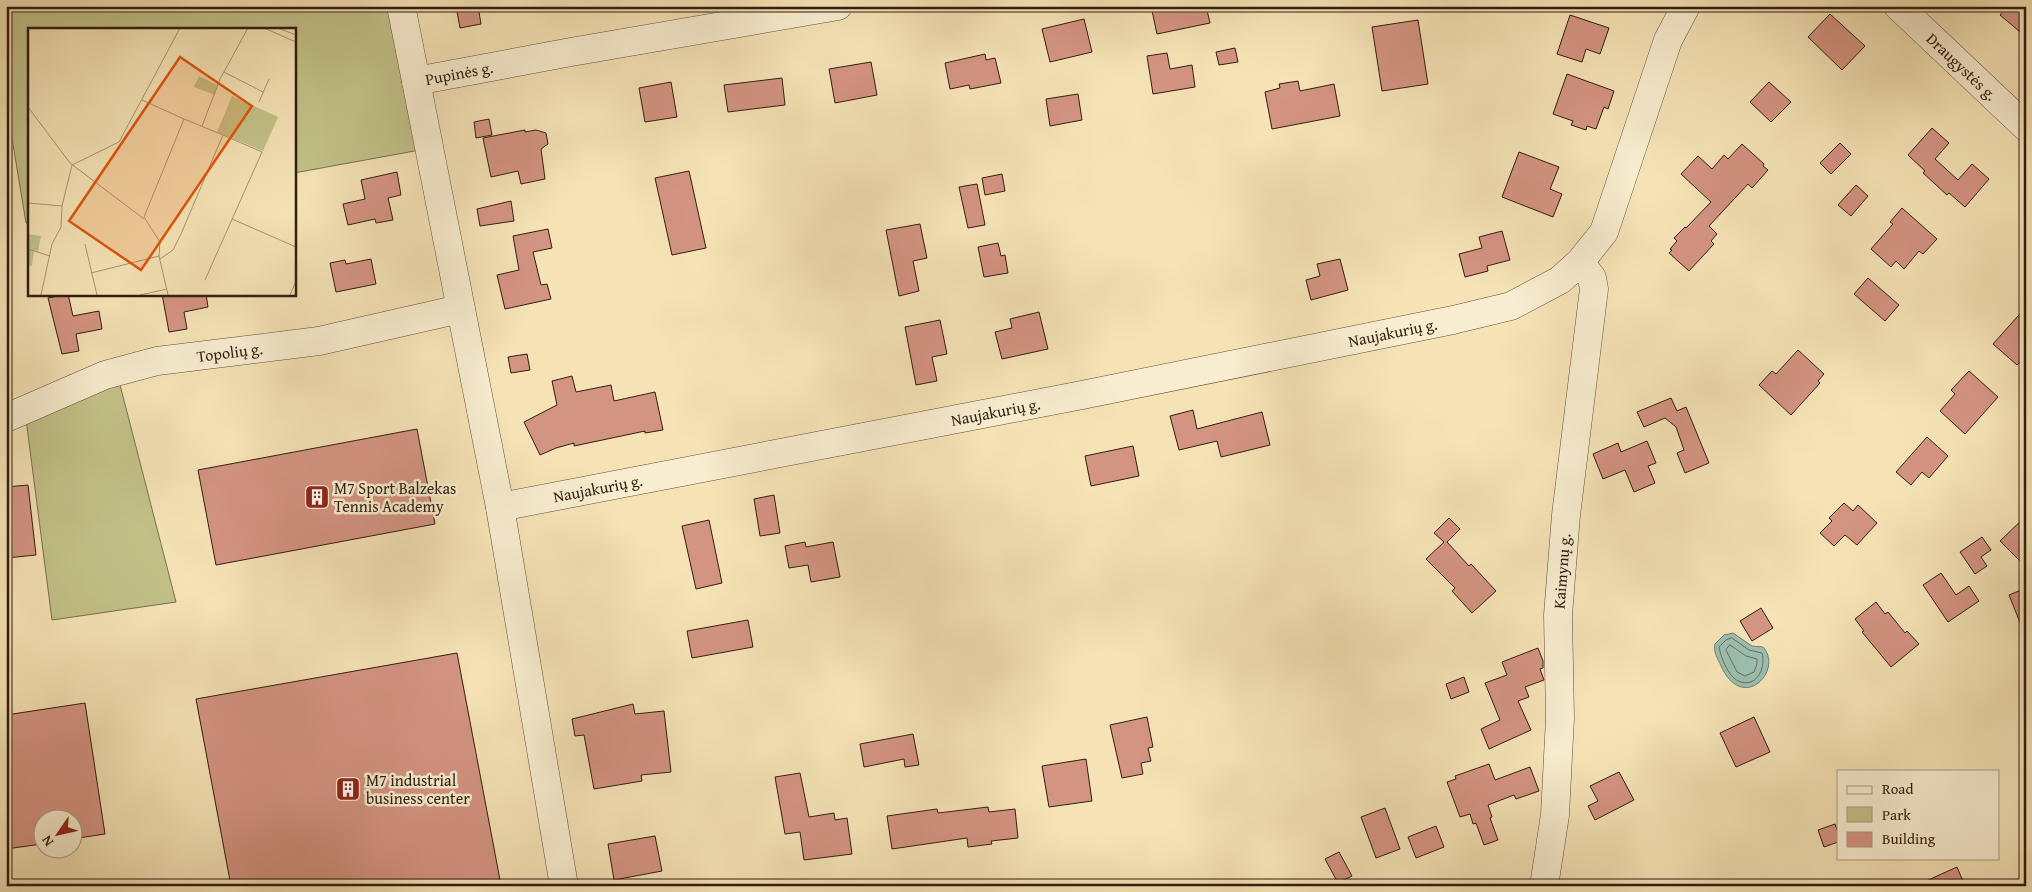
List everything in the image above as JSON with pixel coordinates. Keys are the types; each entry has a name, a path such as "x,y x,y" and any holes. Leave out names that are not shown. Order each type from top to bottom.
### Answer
{"street":[{"path":"401,6 416,81"},
{"name":"Pupinės g.","path":"500,507 416,81 579,50 838,6"},
{"name":"Naujakurių g.","path":"500,507 1082,395 1454,320 1511,306 1560,280 1580,262 1604,232 1668,40 1686,6"},
{"name":"Draugystės g.","path":"1898,6 2026,126"},
{"name":"Kaimynų g.","path":"1544,886 1555,815 1560,718 1558,615 1566,515 1594,290 1592,278 1580,262"},
{"name":"Topolių g.","path":"6,418 105,375 157,360 319,341 460,309"},
{"path":"500,507 564,886"}],"green space":[{"path":"6,6 392,6 420,150 295,173 295,28 28,28 28,223 26,223 6,102"},
{"path":"119,381 176,602 52,620 26,419"}],"water":[{"path":"1733,633 1752,646 1763,647 1768,656 1765,676 1758,683 1749,687 1740,687 1730,680 1715,653 1715,644 1724,635"}],"building":[{"path":"456,6 478,6 481,24 460,28"},
{"path":"1151,6 1206,6 1210,23 1157,34"},
{"path":"2007,6 2026,6 2026,37 2000,15"},
{"path":"1830,14 1865,46 1842,70 1808,37"},
{"path":"1570,15 1609,28 1600,54 1586,49 1582,62 1557,54"},
{"path":"1084,19 1092,52 1050,62 1042,29"},
{"path":"1418,20 1428,84 1382,91 1372,27"},
{"path":"1235,48 1238,62 1219,65 1216,52"},
{"path":"1167,53 1170,69 1192,65 1195,87 1153,94 1147,56"},
{"path":"985,54 986,60 995,58 1001,83 970,89 969,85 950,89 945,63"},
{"path":"871,62 877,95 835,103 829,69"},
{"path":"1567,74 1614,91 1608,109 1604,107 1596,129 1587,126 1586,130 1571,125 1573,121 1553,114"},
{"path":"782,78 785,105 728,112 724,85"},
{"path":"1298,81 1300,91 1334,84 1340,116 1272,129 1265,92 1280,88 1279,84"},
{"path":"671,82 677,117 645,122 639,88"},
{"path":"1769,82 1791,102 1771,122 1750,102"},
{"path":"1078,94 1082,120 1050,126 1046,99"},
{"path":"489,119 492,135 476,138 474,122"},
{"path":"1932,128 1949,143 1935,159 1958,180 1972,164 1989,179 1965,207 1949,193 1947,195 1923,173 1925,171 1908,155"},
{"path":"525,130 525,132 536,130 546,133 548,144 541,149 545,179 521,184 518,171 491,177 483,138"},
{"path":"1840,143 1851,154 1831,174 1820,163"},
{"path":"1742,144 1768,170 1752,188 1748,184 1709,226 1717,234 1711,241 1714,244 1689,271 1669,253 1672,250 1670,249 1677,241 1674,238 1711,202 1681,174 1698,156 1712,169 1724,155 1728,159"},
{"path":"1519,152 1559,167 1550,189 1562,194 1553,217 1502,197"},
{"path":"689,171 706,248 672,255 655,178"},
{"path":"397,172 401,195 388,198 393,220 376,223 375,219 348,225 343,204 365,199 361,180"},
{"path":"1002,174 1005,191 985,195 982,178"},
{"path":"977,184 985,225 968,228 959,187"},
{"path":"1856,185 1868,196 1851,216 1838,205"},
{"path":"511,201 514,221 480,226 477,209"},
{"path":"1902,208 1937,239 1923,254 1919,251 1904,269 1896,261 1891,267 1871,249 1893,224 1890,222"},
{"path":"920,224 927,258 913,261 919,291 899,296 886,230"},
{"path":"548,229 552,248 533,252 541,285 547,284 551,299 505,309 497,275 519,270 513,236"},
{"path":"1502,231 1510,260 1487,266 1488,271 1465,277 1459,254 1482,248 1479,237"},
{"path":"998,243 1001,256 1005,255 1008,273 984,277 978,247"},
{"path":"371,259 376,284 336,292 330,263 345,260 346,264"},
{"path":"1340,259 1348,290 1311,300 1306,280 1320,276 1317,264"},
{"path":"1868,278 1899,305 1885,321 1854,294"},
{"path":"68,295 73,316 99,311 102,329 76,334 79,351 62,354 48,298"},
{"path":"162,295 206,295 208,307 184,312 187,329 169,332"},
{"path":"2026,307 2026,356 2017,365 1993,344"},
{"path":"1039,312 1048,349 1002,359 995,332 1012,328 1010,319"},
{"path":"940,320 947,354 932,357 937,381 916,385 905,327"},
{"path":"1798,350 1824,374 1818,381 1820,383 1791,415 1759,385 1772,371 1776,374"},
{"path":"527,354 530,370 511,373 508,357"},
{"path":"1969,371 1998,397 1965,434 1940,411 1955,394 1951,390"},
{"path":"572,376 576,392 611,385 614,401 655,392 663,430 645,433 645,431 574,446 574,443 540,455 524,422 557,405 552,381"},
{"path":"1671,398 1677,411 1686,407 1709,463 1685,473 1677,453 1684,450 1676,427 1665,418 1644,427 1637,412"},
{"path":"1193,410 1197,429 1262,412 1270,445 1221,457 1217,441 1179,450 1170,416"},
{"name":"M7 Sport Balzekas Tennis Academy","path":"417,429 435,524 216,565 198,470"},
{"path":"1927,437 1948,456 1929,478 1922,472 1911,485 1896,472"},
{"path":"1647,441 1656,463 1648,466 1655,483 1634,492 1625,470 1603,479 1593,454 1618,443 1621,452"},
{"path":"1133,446 1139,476 1091,486 1085,456"},
{"path":"28,485 36,555 6,558 6,487"},
{"path":"774,495 780,533 760,536 754,499"},
{"path":"1844,503 1853,511 1858,505 1877,523 1857,545 1845,535 1834,546 1820,533 1832,521 1829,518"},
{"path":"2026,516 2026,567 2000,541"},
{"path":"1449,518 1460,529 1447,542 1496,591 1472,613 1452,591 1455,588 1426,559 1444,542 1434,533"},
{"path":"709,520 722,583 696,589 682,526"},
{"path":"1982,537 1991,550 1981,557 1987,566 1975,574 1960,552"},
{"path":"805,542 806,547 833,542 840,577 811,582 808,565 789,568 785,546"},
{"path":"1941,573 1956,595 1969,586 1979,601 1948,622 1923,585"},
{"path":"2026,588 2026,635 2025,635 2009,595"},
{"path":"1876,602 1885,614 1888,612 1905,633 1907,631 1919,644 1891,667 1862,632 1864,631 1855,619"},
{"path":"1761,608 1773,628 1752,641 1740,621"},
{"path":"748,620 753,647 692,658 687,631"},
{"path":"1538,648 1543,661 1543,668 1540,669 1544,680 1525,687 1529,697 1518,701 1531,730 1489,749 1481,729 1500,720 1485,683 1507,675 1502,662"},
{"name":"M7 industrial business center","path":"457,653 500,880 444,886 231,886 196,699"},
{"path":"1464,677 1469,692 1451,699 1446,684"},
{"path":"85,703 105,834 82,837 82,810 32,810 32,845 6,849 6,715"},
{"path":"633,704 635,714 664,711 671,772 641,775 642,781 594,789 584,735 575,736 572,719"},
{"path":"1147,717 1153,747 1148,748 1151,761 1141,763 1143,774 1122,778 1110,725"},
{"path":"1754,717 1770,752 1736,767 1720,733"},
{"path":"913,734 919,765 905,767 904,759 864,767 860,744"},
{"path":"1086,759 1092,801 1049,807 1042,766"},
{"path":"1489,764 1495,780 1530,767 1539,791 1516,799 1514,795 1488,805 1492,817 1490,818 1498,840 1484,845 1476,823 1473,824 1470,814 1460,817 1447,782 1456,779 1455,776"},
{"path":"1619,772 1634,800 1595,820 1588,806 1598,801 1590,786"},
{"path":"800,773 809,817 834,813 835,820 847,818 852,854 804,860 800,832 785,834 775,777"},
{"path":"988,807 989,812 1015,809 1018,838 991,841 992,844 968,847 967,838 892,849 887,816 937,809 938,813"},
{"path":"1385,808 1400,849 1376,858 1361,817"},
{"path":"1835,824 1837,842 1824,847 1818,830"},
{"path":"1436,826 1444,847 1416,858 1408,837"},
{"path":"655,836 662,871 614,880 608,844"},
{"path":"1339,852 1352,876 1338,883 1325,859"},
{"path":"1957,867 1965,886 1915,886"}],"place":[{"name":"M7 Sport Balzekas Tennis Academy","path":"317,497"},
{"name":"M7 industrial business center","path":"348,789"}]}
